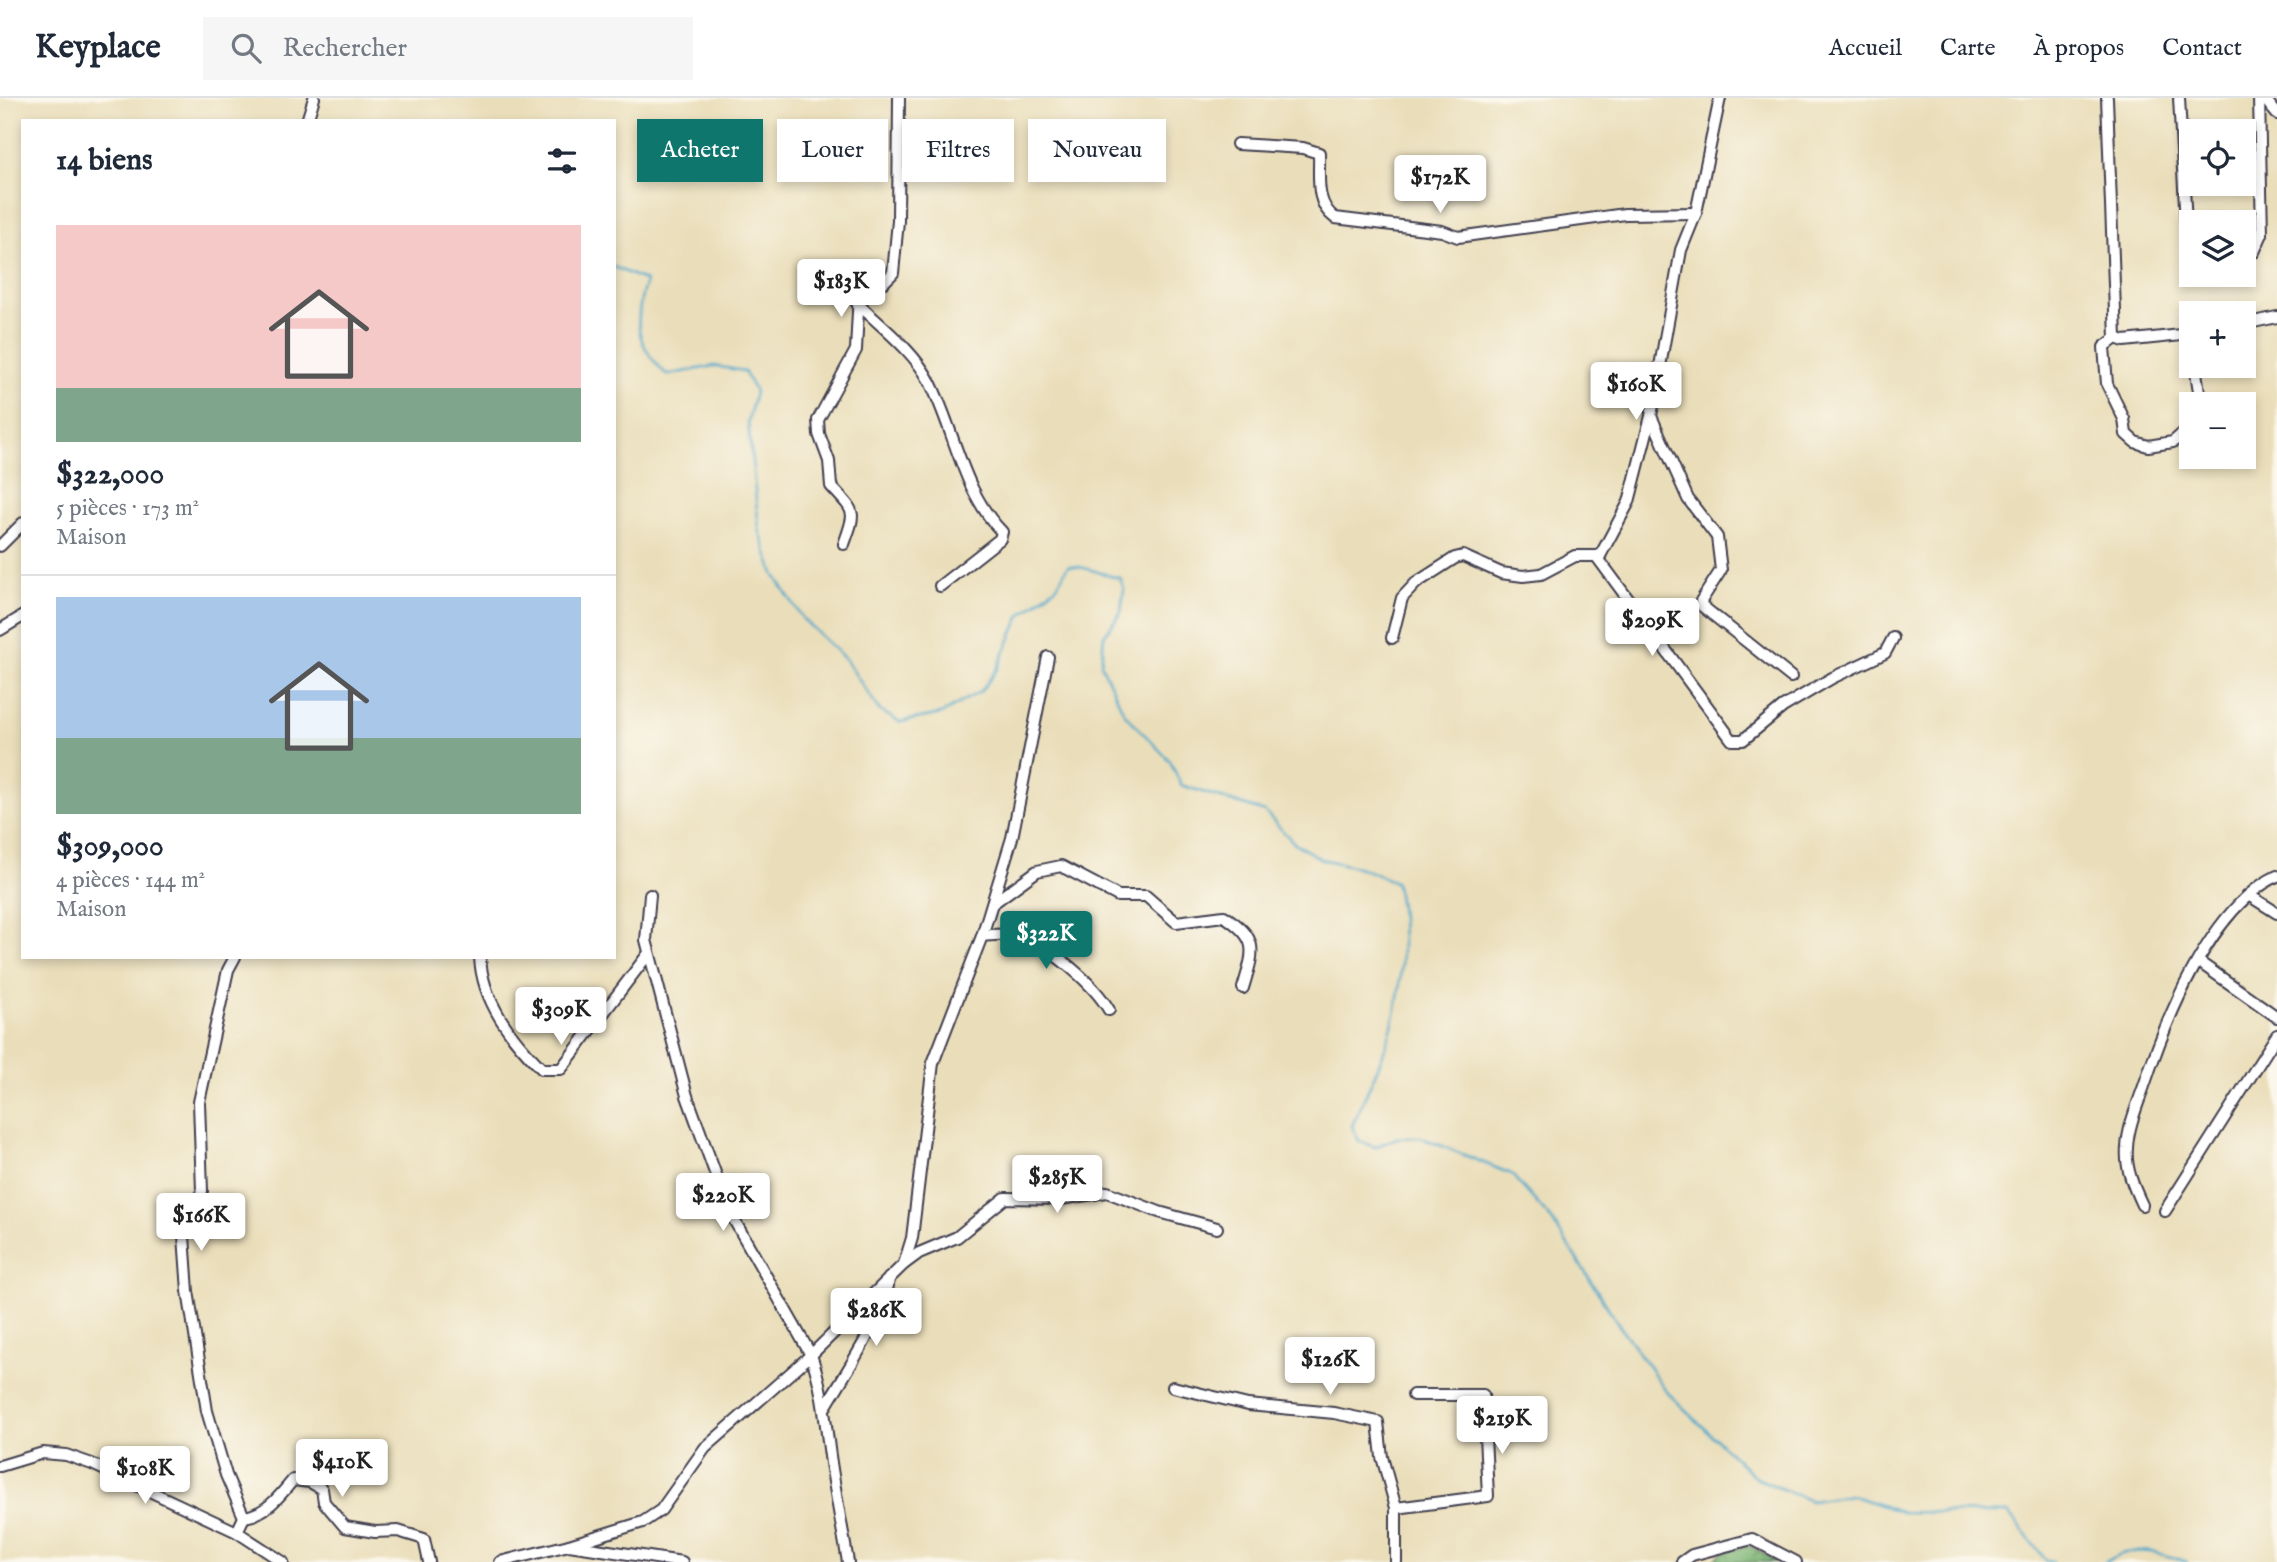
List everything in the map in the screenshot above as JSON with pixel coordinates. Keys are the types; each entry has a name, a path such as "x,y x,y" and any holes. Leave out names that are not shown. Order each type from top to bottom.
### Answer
{"street":[{"path":"308,119 314,98"},
{"path":"844,544 855,519 852,509 831,486 829,461 819,434 818,420 856,350 859,292 884,282 893,273 898,221 899,98"},
{"path":"1597,557 1629,502 1651,416 1681,250 1696,213 1720,98"},
{"path":"2107,98 2116,338"},
{"path":"2179,98 2185,210"},
{"path":"2262,98 2277,114"},
{"path":"2256,248 2262,234 2262,98"},
{"path":"1237,144 1303,148 1319,153 1320,201 1325,211 1335,218 1442,231 1458,237 1625,214 1696,213"},
{"path":"857,303 908,351 929,380 943,412 954,450 991,521 1002,532 1000,539 940,586"},
{"path":"2256,321 2277,317"},
{"path":"2116,338 2124,341 2179,338"},
{"path":"2116,338 2104,347 2107,384 2124,419 2126,434 2135,442 2148,446 2173,442 2179,437"},
{"path":"1651,416 1668,460 1688,499 1717,537 1721,570 1701,601 1702,606 1791,677"},
{"path":"0,546 21,525"},
{"path":"1392,638 1402,598 1416,583 1455,558 1463,556 1500,572 1523,576 1541,574 1575,556 1597,557"},
{"path":"1597,557 1732,740 1744,740 1783,707 1832,678 1885,653 1893,638"},
{"path":"0,630 21,617"},
{"path":"904,1264 912,1238 933,1063 982,936 1012,838 1048,657"},
{"path":"992,904 1038,871 1061,866 1118,896 1146,896 1176,922 1224,916 1248,934 1254,952 1243,988"},
{"path":"2141,1205 2131,1182 2126,1150 2130,1127 2171,1009 2218,929 2250,897 2277,876"},
{"path":"650,895 646,940 687,1096 729,1211 811,1355 826,1406 830,1455 848,1562"},
{"path":"2250,897 2277,913"},
{"path":"982,936 1020,937 1048,952 1099,992 1109,1010"},
{"path":"480,959 481,974 513,1041 542,1069 562,1069 649,953"},
{"path":"234,959 228,970 199,1102 202,1191 184,1236 188,1291 207,1411 226,1475 244,1517 237,1532"},
{"path":"2199,962 2277,1017"},
{"path":"2165,1211 2277,1035"},
{"path":"500,1562 569,1545 643,1522 661,1510 705,1448 811,1355 904,1264 919,1253 957,1237 1005,1198 1060,1199 1107,1192 1159,1212 1217,1228"},
{"path":"826,1406 877,1315 888,1291 889,1278"},
{"path":"1173,1388 1248,1405 1334,1413 1378,1422 1382,1457 1396,1508 1396,1562"},
{"path":"1396,1508 1488,1496 1483,1395 1413,1395"},
{"path":"0,1466 43,1453 66,1455 92,1464 237,1532 284,1562"},
{"path":"244,1517 255,1515 279,1498 293,1480 310,1482 323,1489 324,1502 345,1527 375,1532 398,1531 424,1539 429,1562"},
{"path":"1682,1562 1692,1555 1752,1539 1796,1562"},
{"path":"569,1545 682,1562"}],"green space":[{"path":"1750,1546 1777,1562 1714,1562 1722,1552"}],"waterway":[{"path":"616,268 646,281 639,309 640,332 648,353 667,375 714,366 744,371 755,392 748,422 759,529 774,574 803,619 845,659 880,711 900,722 941,714 981,691 997,669 1021,615 1057,586 1068,566 1120,578 1124,589 1121,612 1104,636 1101,664 1124,713 1170,761 1181,785 1265,812 1294,843 1321,859 1361,868 1395,882 1402,934 1399,992 1384,1051 1352,1126 1359,1141 1375,1147 1397,1138 1420,1137 1511,1174 1551,1219 1621,1328 1668,1393 1756,1478 1811,1501 1850,1495 1902,1512 2008,1513 2045,1559 2054,1562"},
{"path":"2105,1562 2115,1556 2135,1551 2166,1555 2187,1562"}]}
